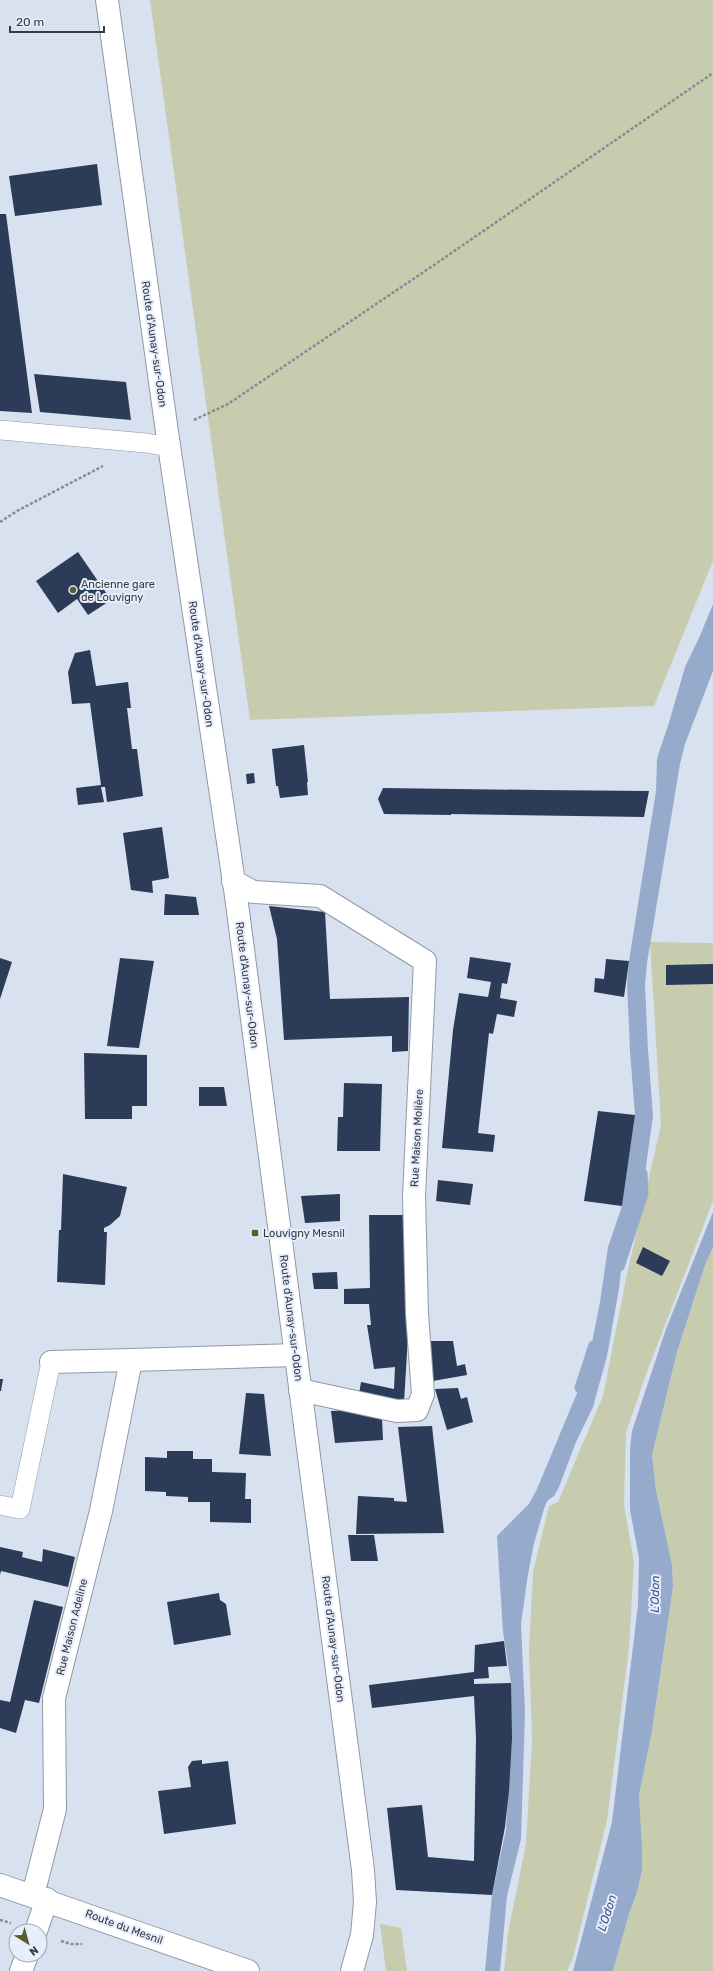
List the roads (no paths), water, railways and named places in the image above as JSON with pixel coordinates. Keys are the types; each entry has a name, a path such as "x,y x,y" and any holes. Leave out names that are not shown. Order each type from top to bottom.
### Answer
{"street":[{"name":"Route d'Aunay-sur-Odon","path":"107,0 169,447 233,881 363,1870 365,1902 362,1935 352,1971"},
{"name":"Rue Maison Molière","path":"233,881 253,892 320,896 425,960 414,1196 417,1314 423,1394 417,1410 397,1411 300,1390"},
{"path":"51,1362 296,1355"},
{"name":"Rue Maison Adeline","path":"37,1923 55,1809 54,1698 101,1511 131,1360"},
{"name":"Route du Mesnil","path":"0,1885 40,1897 248,1971"}],"lane":[{"path":"0,430 146,443 169,447"},
{"path":"0,1505 20,1509 51,1362"}],"water":[{"path":"713,604 713,671 685,744 680,764 647,963 645,985 653,1116 640,1209 623,1252 619,1289 607,1356 593,1407 576,1442 559,1487 554,1496 547,1501 534,1543 521,1624 525,1712 521,1839 507,1896 500,1971 485,1971 492,1895 506,1830 509,1779 511,1683 503,1632 497,1536 529,1504 537,1489 587,1368 600,1302 608,1247 622,1206 635,1115 627,983 629,961 656,791 657,759 685,667"},
{"name":"L'Odon","path":"713,1212 713,1247 705,1265 677,1352 652,1455 656,1490 672,1565 673,1587 652,1731 639,1795 642,1871 613,1971 573,1971 612,1822 638,1605 639,1558 630,1510 630,1450 632,1431 666,1329"}],"waterway":[{"path":"620,1267 644,1194 643,1173"},
{"path":"579,1388 593,1345"}],"place":[{"name":"Ancienne gare de Louvigny","path":"73,590"},
{"name":"Louvigny Mesnil","path":"255,1233"}]}
